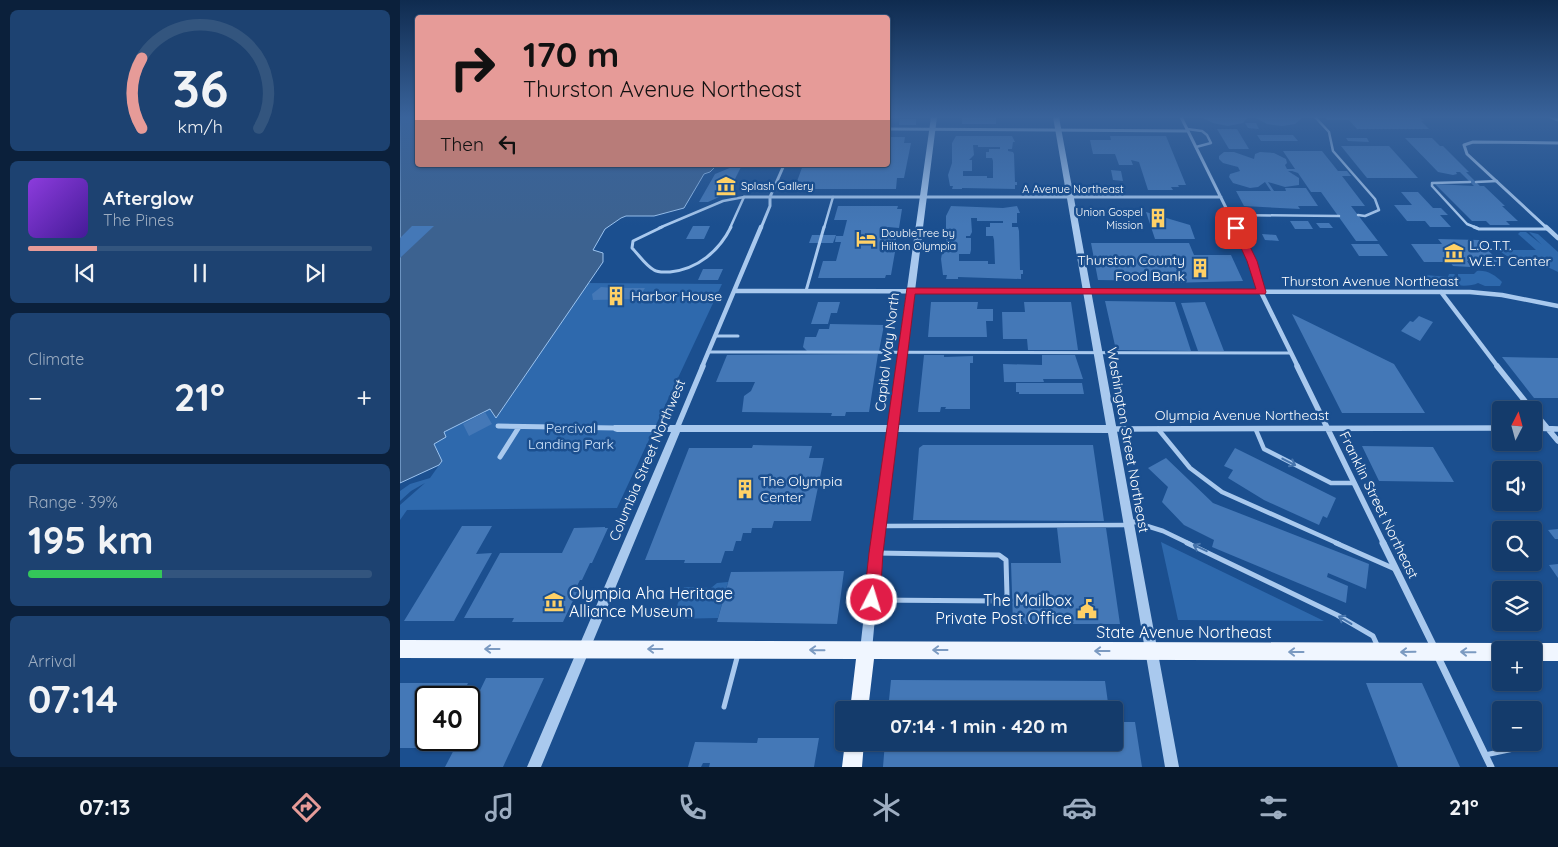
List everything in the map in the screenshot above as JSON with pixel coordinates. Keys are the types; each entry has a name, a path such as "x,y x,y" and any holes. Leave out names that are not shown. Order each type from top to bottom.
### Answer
{"main road":[{"name":"State Avenue Northeast","path":"400,649 1492,652"},
{"path":"860,701 866,650"},
{"path":"1542,652 1558,652"},
{"path":"852,767 854,751"}],"street":[{"name":"Capitol Way North","path":"866,650 892,428 930,153"},
{"name":"Washington Street Northeast","path":"1063,153 1172,767"},
{"name":"Franklin Street Northeast","path":"1199,153 1252,261 1261,292 1491,767"},
{"path":"1466,153 1558,238"},
{"name":"Columbia Street Northwest","path":"534,767 714,336 735,291 770,206 770,197 783,167"},
{"name":"A Avenue Northeast","path":"744,197 1221,197"},
{"name":"Thurston Avenue Northeast","path":"735,291 1441,292 1486,293 1558,306"},
{"path":"1441,292 1449,305 1525,401"},
{"path":"1542,421 1558,441"},
{"path":"498,426 617,428"},
{"path":"500,457 519,427"},
{"name":"Olympia Avenue Northeast","path":"617,428 1256,430 1492,428"},
{"path":"1542,428 1558,429"}],"lane":[{"path":"1335,153 1375,199 1379,210 1365,216 1358,215"},
{"path":"1470,182 1440,182 1432,184 1432,186 1467,224 1479,229 1548,229"},
{"path":"1476,182 1497,182"},
{"path":"744,197 721,244 711,254 690,266 672,272 655,271 632,248 633,241 640,236 723,202 744,197"},
{"path":"806,291 833,197"},
{"path":"1230,215 1339,216"},
{"path":"714,336 738,336"},
{"path":"708,352 1291,353"},
{"path":"1158,429 1190,468 1222,492 1396,570"},
{"path":"1256,430 1264,449 1331,483 1354,483"},
{"path":"880,526 1128,522 1163,531 1337,615 1373,636 1380,652"},
{"path":"872,600 1000,601 1004,600 1007,595 1006,560 999,555 876,553"},
{"path":"724,707 739,649"},
{"path":"1485,755 1504,751"}],"green space":[{"path":"1526,232 1542,245 1529,232 1538,234 1558,252 1558,272 1540,264 1513,258 1499,250 1536,250 1518,234"},
{"path":"1477,271 1484,271 1494,275 1502,282 1500,286 1485,286 1478,283 1467,286 1454,285 1441,280 1431,279 1425,275 1448,277 1449,274 1454,274 1458,277 1458,274 1474,274"},
{"name":"Percival Landing Park","path":"588,283 722,284 617,508 407,510 400,520 400,505 425,483 411,491 400,501 400,491 410,484 430,478 442,461 434,444 443,432 490,409 496,418"},
{"path":"1161,542 1324,621 1178,620"},
{"path":"728,582 718,618 672,619 684,587 711,588 717,583"}],"shaded area":[{"path":"400,153 415,153 415,167 715,167 710,172 704,174 684,208 654,216 626,216 605,229 593,250 603,253 603,262 496,418 490,409 444,432 446,437 434,444 442,461 439,465 400,483"}],"building":[{"path":"890,153 909,153 904,178 897,178 896,189 810,189 811,187 799,187 800,183 796,184 802,167 890,167"},
{"path":"952,153 974,153 969,160 972,160 972,171 963,171 963,176 987,176 987,178 993,178 993,161 992,158 986,158 986,153 1013,153 1015,182 1017,182 1017,185 1015,185 1015,189 952,189 953,186 950,186 948,175 952,163"},
{"path":"1173,153 1186,185 1171,187 1173,190 1148,190 1139,162 1131,160 1133,165 1119,165 1115,154 1093,154"},
{"path":"1223,153 1236,153 1254,159 1255,154 1258,153 1274,153 1286,159 1287,163 1285,165 1287,169 1295,169 1284,153 1323,153 1338,171 1347,171 1351,176 1342,176 1365,206 1351,206 1378,241 1356,241 1321,192 1311,192 1298,173 1292,171 1288,171 1299,178 1299,185 1285,187 1268,182 1274,191 1286,191 1285,188 1306,188 1318,206 1298,206 1300,209 1244,206 1236,191 1271,191 1265,182 1258,187 1250,188 1233,183 1229,177 1230,174 1240,171 1238,167 1223,163 1219,156"},
{"path":"1347,153 1395,153 1418,178 1367,178"},
{"path":"1419,153 1450,153 1480,186 1484,186 1518,221 1506,221 1510,225 1490,225 1486,221 1472,221 1435,184 1474,186 1460,172 1456,172 1457,174 1453,175 1438,172"},
{"path":"732,167 741,167 728,193 708,202 699,202 715,174"},
{"path":"1111,170 1121,171 1123,181 1113,180"},
{"path":"1401,192 1418,192 1433,208 1441,208 1448,215 1440,215 1451,227 1430,227 1425,221 1407,221 1394,205 1412,205"},
{"name":"DoubleTree by Hilton Olympia","path":"838,206 898,206 897,209 902,209 899,228 888,227 886,236 897,236 892,252 895,252 891,275 886,275 885,278 818,278 823,261 836,261 841,242 835,242 836,236 843,236 847,220 834,220"},
{"path":"951,206 1003,208 1017,206 1020,213 1017,213 1017,223 1012,223 1012,227 1018,227 1019,231 1020,270 1023,270 1021,279 958,277 958,279 946,279 947,275 943,275 941,259 944,242 946,242 946,216","holes":["971,218 977,218 977,221 1003,221 1003,223 990,223 990,227 986,227 986,236 993,236 994,240 995,264 988,264 988,261 959,261 959,254 970,254 971,238 966,238 966,236 970,236 972,232"]},
{"name":"Union Gospel Mission","path":"1146,212 1190,225 1195,239 1155,239"},
{"path":"1290,221 1308,221 1313,229 1295,229"},
{"path":"1316,223 1329,223 1333,228 1320,228"},
{"path":"412,226 434,226 400,258 400,238"},
{"path":"693,226 710,226 704,239 686,239"},
{"path":"1262,234 1276,235 1279,241 1265,240"},
{"path":"812,235 836,235 833,243 809,243"},
{"name":"L.O.T.T. W.E.T Center","path":"1438,239 1479,240 1499,262 1467,261 1471,267 1453,266 1450,262 1424,262 1411,244 1442,244"},
{"path":"1091,243 1189,243 1194,255 1231,255 1243,281 1169,283 1168,281 1098,280"},
{"path":"1351,244 1379,244 1388,256 1359,256"},
{"path":"703,269 723,269 718,280 698,280"},
{"name":"Harbor House","path":"601,287 645,288 638,299 593,300 592,294"},
{"path":"1105,301 1175,302 1191,351 1116,350"},
{"path":"818,302 840,302 837,313 831,313 828,324 811,324"},
{"path":"931,302 978,302 977,309 993,309 993,321 986,321 987,337 928,337"},
{"path":"1024,302 1071,302 1078,350 1028,350 1027,339 1003,339 1002,312 1025,312"},
{"path":"1205,302 1224,351 1198,351 1181,303"},
{"path":"1292,314 1394,364 1425,413 1342,413"},
{"path":"1419,316 1433,322 1420,341 1401,331 1410,321 1413,322"},
{"path":"830,324 884,325 879,351 807,351 803,347 805,337 816,337 819,329 829,329"},
{"path":"878,354 869,412 846,412 845,416 831,416 832,413 742,412 744,396 751,391 755,382 716,382 727,355"},
{"path":"924,355 944,355 944,357 973,356 973,363 970,363 970,409 945,409 946,407 941,407 940,412 918,412"},
{"path":"1042,355 1075,355 1083,379 1043,379 1044,382 1004,382 1003,364 1042,365"},
{"path":"1502,357 1558,358 1558,398 1534,398"},
{"path":"1016,383 1082,383 1084,394 1019,394 1019,392 1016,392"},
{"path":"485,412 492,424 469,436 463,424"},
{"name":"The Olympia Center","path":"753,445 812,446 809,458 824,458 811,521 774,521 772,528 752,528 751,533 743,533 741,541 736,541 733,551 725,551 721,563 684,563 685,560 645,560 689,448 752,448"},
{"path":"923,445 1093,445 1104,521 913,520 919,448"},
{"path":"1362,446 1433,447 1454,482 1379,481"},
{"path":"1235,448 1336,498 1327,518 1323,516 1319,525 1264,500 1228,478 1233,470 1224,466"},
{"path":"1166,458 1213,503 1369,564 1366,589 1328,573 1327,577 1348,586 1346,603 1212,547 1214,540 1184,525 1162,502 1168,487 1148,468"},
{"path":"462,526 492,526 476,554 492,553 454,621 404,621"},
{"path":"574,528 608,528 592,563 590,563 574,592 577,592 563,622 512,622 514,618 464,618 500,553 562,553"},
{"path":"1057,528 1106,528 1120,624 1013,624 1011,563 1061,563"},
{"path":"1558,529 1558,539 1555,539 1548,530"},
{"path":"1558,564 1558,578 1549,565"},
{"path":"844,571 837,624 717,622 731,572"},
{"path":"486,678 544,678 503,767 445,767 453,751 480,751 480,690"},
{"path":"891,680 1105,681 1108,701 889,701"},
{"path":"400,683 468,683 467,686 415,686 415,748 400,748"},
{"path":"1366,683 1422,683 1460,767 1398,767"},
{"path":"1123,722 1135,722 1142,767 883,767 884,751 1123,751"},
{"path":"758,738 819,738 814,767 709,767 710,763 703,763 701,767 688,767 695,742 757,743"}],"place":[{"name":"Splash Gallery","path":"726,186"},
{"name":"Union Gospel Mission","path":"1158,218"},
{"name":"DoubleTree by Hilton Olympia","path":"866,239"},
{"name":"L.O.T.T. W.E.T Center","path":"1454,253"},
{"name":"Thurston County Food Bank","path":"1200,268"},
{"name":"Harbor House","path":"616,296"},
{"name":"The Olympia Center","path":"745,489"},
{"name":"Olympia Aha Heritage Alliance Museum","path":"554,602"},
{"name":"The Mailbox Private Post Office","path":"1087,609"}],"route":[{"path":"872,600 876,553 910,290 1261,292 1252,261 1236,228"}]}
